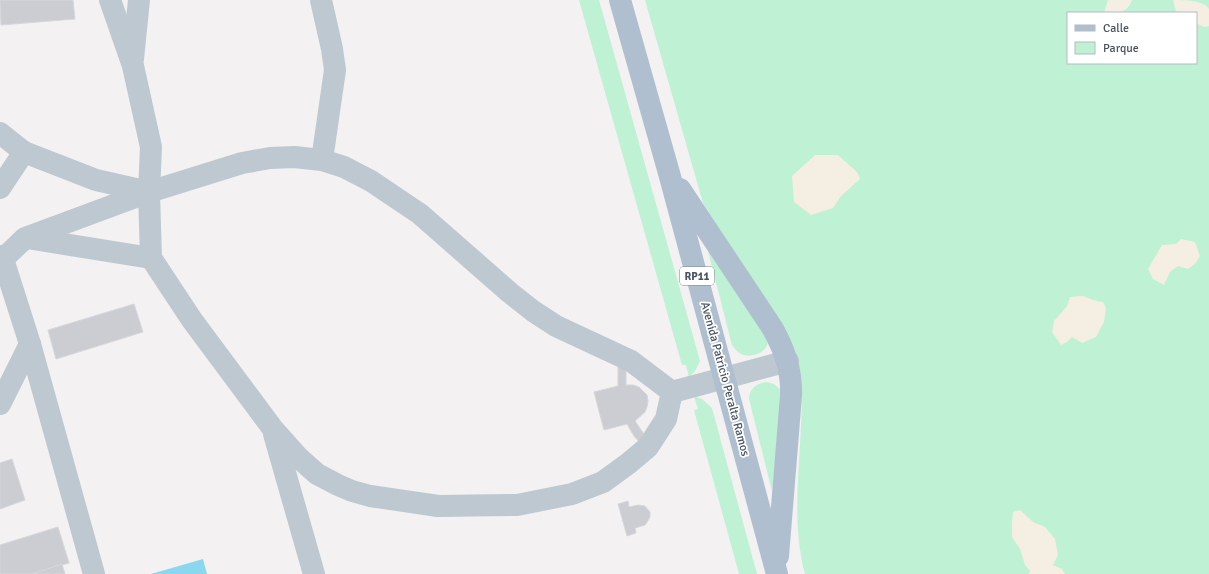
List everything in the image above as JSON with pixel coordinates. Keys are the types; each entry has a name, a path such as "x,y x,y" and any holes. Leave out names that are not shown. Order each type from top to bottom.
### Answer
{"main road":[{"name":"Avenida Patricio Peralta Ramos","path":"620,0 669,173 777,573"},
{"path":"669,173 773,329 788,361 791,396 777,573"}],"street":[{"path":"110,0 133,66 151,147 149,192 151,258 192,320 273,429 299,458 317,474 352,491 370,496 438,506 517,505 572,494 603,482 648,447 666,419 672,392"},
{"path":"133,66 139,0"},
{"path":"321,0 335,70 322,160"},
{"path":"0,133 24,152 96,180 149,192"},
{"path":"0,188 24,152"},
{"path":"94,574 30,344 2,257 26,238 149,192 242,163 270,158 294,157 322,160 344,167 372,181 420,214 503,287 533,311 556,326 631,361 672,392"},
{"path":"26,238 151,258"},
{"path":"0,404 30,344"},
{"path":"672,392 788,361"},
{"path":"273,429 314,574"}],"green space":[{"path":"579,0 599,0 700,361 695,371 689,377 686,365 682,365"},
{"path":"645,0 1209,0 1209,574 805,574 801,556 797,519 802,409 801,377 797,357 788,338 703,203"},
{"path":"707,247 764,330 768,342 767,346 755,355 748,356 742,354 732,345"},
{"path":"767,382 774,384 783,392 772,491 749,399 750,392 754,387"},
{"path":"694,396 702,399 712,408 757,574 739,574 694,410 698,409"}],"sand":[{"path":"1108,0 1132,0 1130,5 1121,12 1104,12"},
{"path":"1173,0 1193,1 1203,4 1209,9 1209,26 1204,27 1197,24 1197,12 1176,11"},
{"path":"815,155 838,155 857,172 860,179 841,196 833,208 811,215 794,202 792,176"},
{"path":"1181,239 1195,242 1200,256 1195,264 1188,269 1178,266 1170,272 1164,285 1153,279 1148,269 1162,245 1176,244"},
{"path":"1083,296 1103,302 1106,308 1104,322 1096,337 1082,343 1072,337 1061,345 1052,332 1054,321 1067,306 1070,297"},
{"path":"1020,510 1033,522 1045,527 1055,539 1058,555 1053,565 1062,569 1065,574 1029,574 1030,571 1025,565 1020,549 1012,537 1013,512"}],"water":[{"path":"203,559 207,574 151,574"}],"building":[{"path":"0,0 73,0 75,19 1,25"},
{"path":"134,304 143,332 56,359 48,330"},
{"path":"618,364 626,366 626,385 639,387 647,395 648,401 645,412 635,421 646,437 640,443 627,424 604,430 594,392 618,386"},
{"path":"12,459 25,500 0,509 0,463"},
{"path":"628,501 629,507 638,505 645,506 650,512 650,516 645,525 635,528 636,533 627,536 618,504"},
{"path":"58,527 69,563 32,574 0,574 0,545"},
{"path":"62,564 65,574 32,574"}]}
